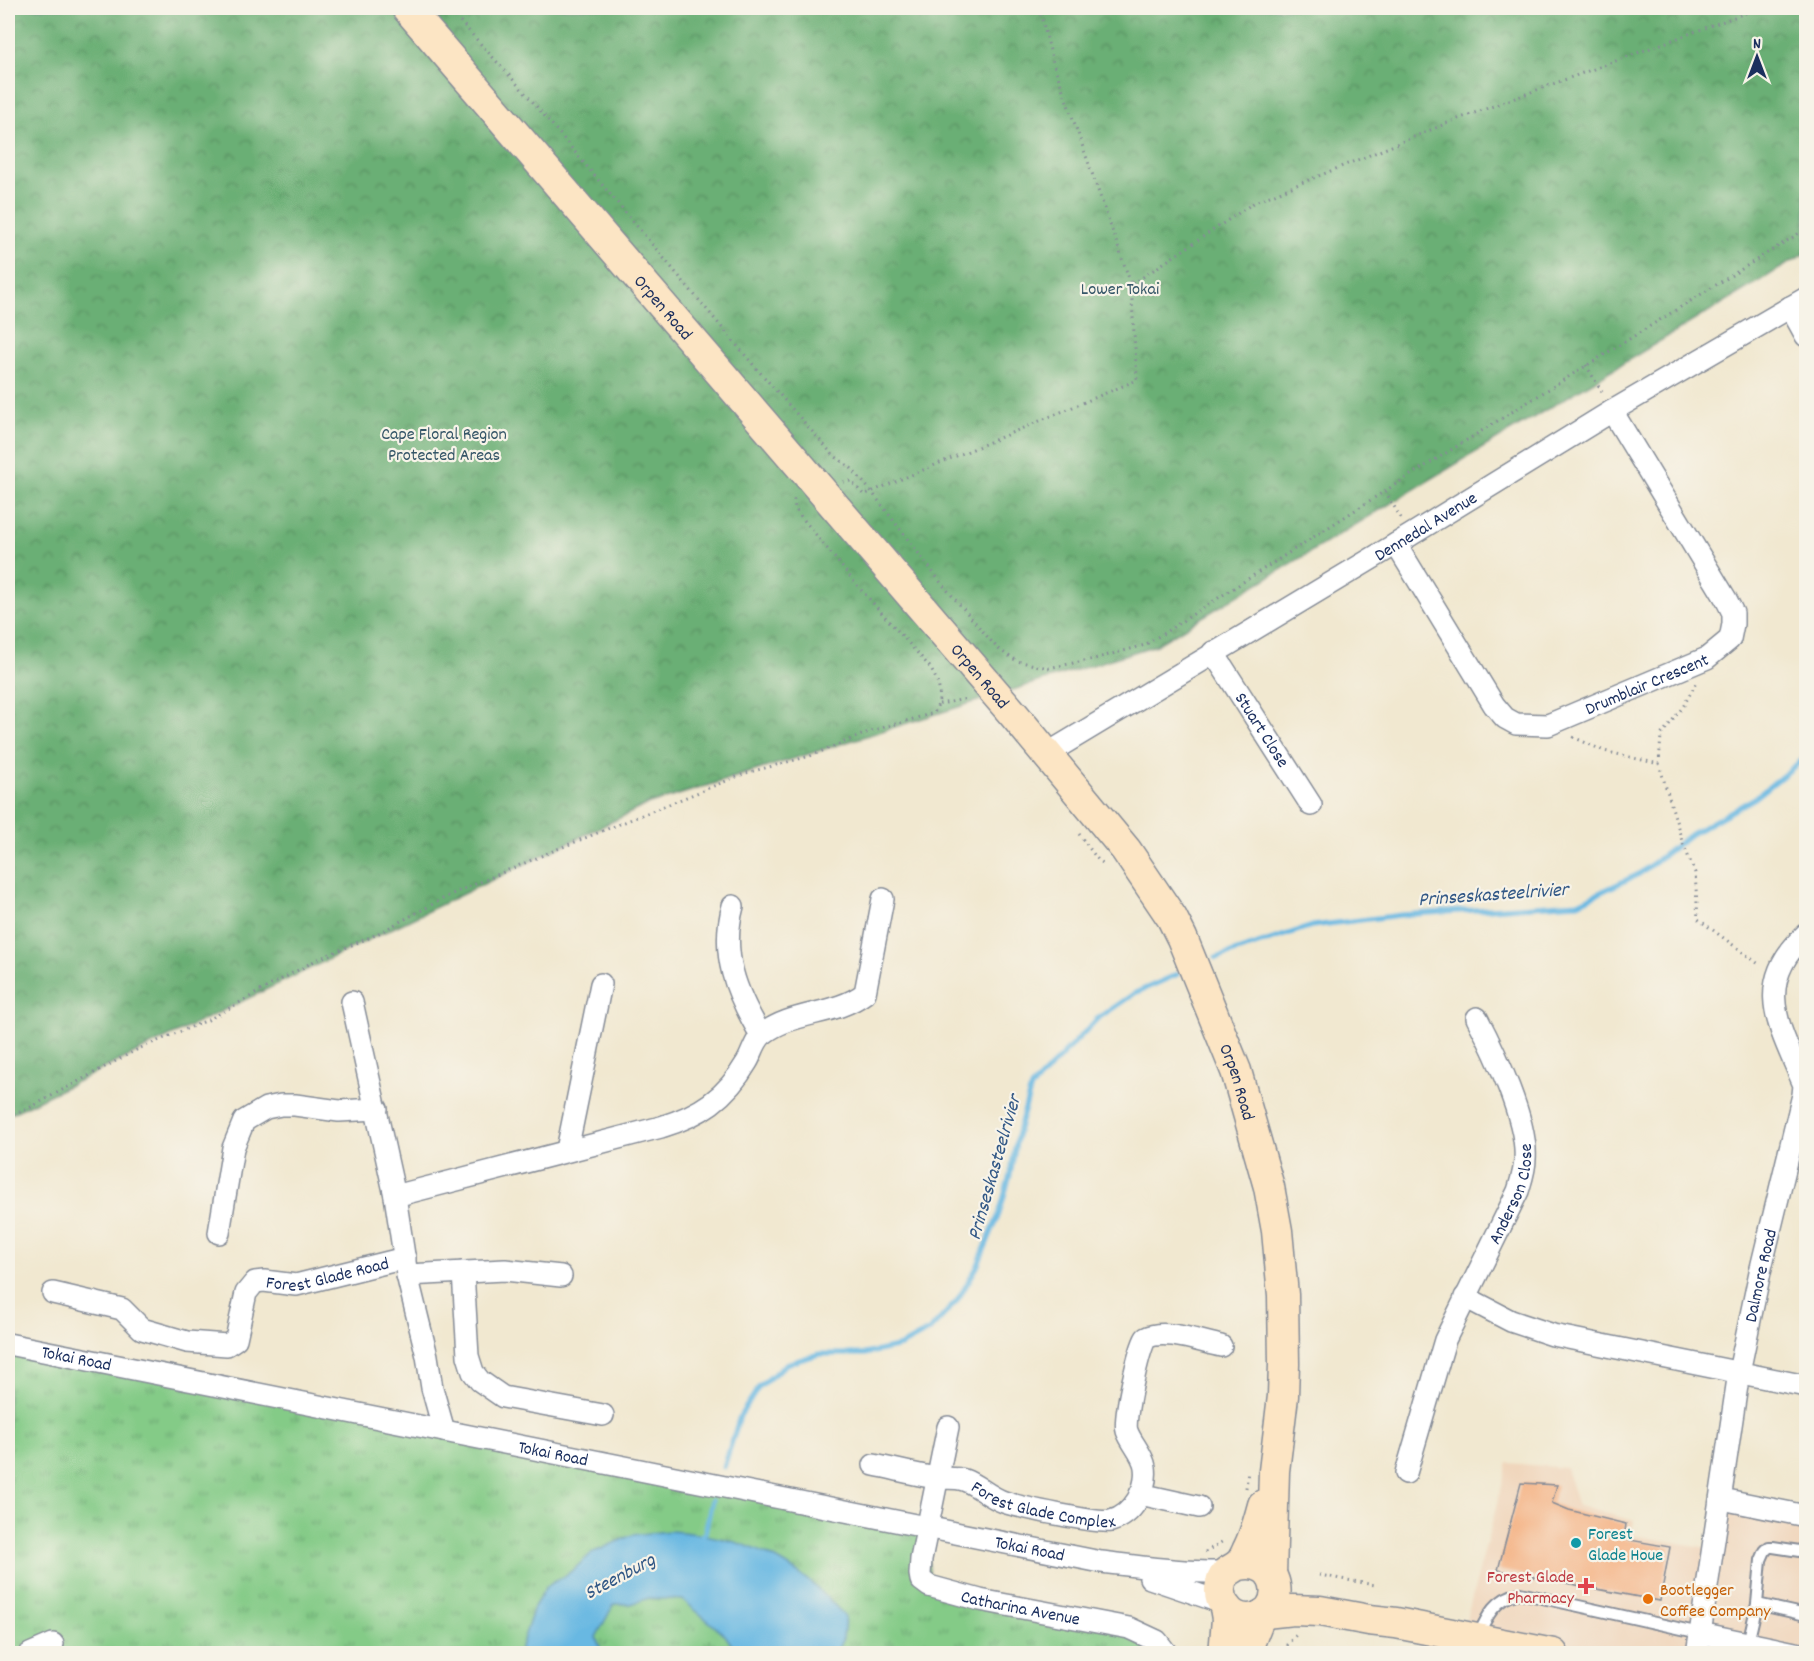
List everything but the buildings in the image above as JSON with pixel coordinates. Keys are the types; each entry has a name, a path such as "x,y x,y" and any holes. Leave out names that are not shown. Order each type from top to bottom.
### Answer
{"main road":[{"name":"Orpen Road","path":"407,8 1015,716 1126,850 1172,918 1236,1071 1269,1187 1281,1267 1283,1395 1261,1469 1251,1542 1232,1558"},
{"name":"Orpen Road","path":"1261,1469 1273,1578"},
{"path":"1224,1653 1227,1630 1220,1589 1232,1558 1257,1564 1273,1578 1396,1623"},
{"path":"1245,1653 1262,1615 1272,1605 1276,1596 1273,1578"},
{"path":"1224,1605 1233,1614 1244,1618 1312,1611 1396,1623 1552,1653"}],"street":[{"name":"Dennedal Avenue","path":"1045,755 1612,411 1798,303"},
{"path":"1798,303 1806,336"},
{"name":"Drumblair Crescent","path":"1404,539 1494,705 1505,718 1516,724 1548,725 1707,658 1730,639 1733,613 1612,411"},
{"name":"Stuart Close","path":"1213,652 1311,805"},
{"path":"395,1196 661,1127 701,1111 719,1098 736,1080 761,1035 781,1024 845,1005 865,993 883,899"},
{"path":"733,906 728,925 728,954 742,999 761,1035"},
{"name":"Dalmore Road","path":"1698,1643 1740,1372 1760,1272 1801,1110 1805,1085 1777,1016 1776,977 1790,950 1806,934"},
{"path":"567,1150 588,1037 601,984"},
{"name":"Forest Glade Road","path":"352,1002 395,1196 406,1267 427,1356 432,1389 444,1431"},
{"name":"Anderson Close","path":"1406,1473 1446,1340 1518,1191 1526,1157 1519,1119 1497,1057 1478,1018"},
{"path":"219,1233 234,1148 238,1132 244,1121 266,1108 281,1105 339,1111 377,1109"},
{"name":"Forest Glade Road","path":"52,1293 122,1309 142,1329 156,1334 187,1342 227,1345 236,1340 246,1293 255,1282 296,1285 406,1267 463,1272 505,1270 561,1275"},
{"path":"463,1272 468,1356 473,1372 480,1381 503,1397 603,1415"},
{"path":"1465,1298 1511,1321 1533,1329 1806,1386"},
{"name":"Forest Glade Complex","path":"874,1465 937,1478 964,1480 1004,1502 1103,1522 1112,1521 1133,1507 1145,1479 1144,1463 1125,1425 1146,1338 1156,1334 1221,1346"},
{"name":"Tokai Road","path":"8,1344 1101,1562 1197,1573 1232,1558"},
{"path":"926,1527 948,1427"},
{"name":"Forest Glade Complex","path":"1140,1494 1199,1507"},
{"path":"1722,1499 1806,1516"},
{"name":"Catharina Avenue","path":"926,1527 920,1574 921,1580 929,1586 980,1600 1129,1628 1157,1641 1167,1653"},
{"name":"Tokai Road","path":"1101,1562 1224,1605"},
{"path":"1698,1643 1748,1643 1800,1653"},
{"path":"30,1653 52,1644"}],"lane":[{"path":"1748,1643 1757,1604 1761,1560 1765,1551 1773,1546 1806,1552"},
{"path":"1477,1638 1484,1622 1497,1604 1504,1597 1520,1593 1698,1643"},
{"path":"1757,1604 1806,1615"}],"path":[{"path":"448,8 527,95 750,361 833,455 851,468 871,491 942,584 998,649 1017,661 1048,668 1094,659 1145,645 1385,491 1806,229"},
{"path":"841,482 851,481 862,494 871,491 1137,380 1131,285 1053,62 1039,8"},
{"path":"1131,285 1255,202 1450,122 1759,8"},
{"path":"1586,365 1612,411"},
{"path":"1385,491 1404,539"},
{"path":"8,1117 32,1107 138,1049 208,1020 316,960 373,936 452,894 746,773 810,756 871,731 934,713 939,704 938,679 795,509 794,499 799,494"},
{"path":"1697,681 1683,707 1661,735 1659,764 1682,841 1695,873 1698,919 1776,977"},
{"path":"939,704 967,699"},
{"path":"1548,725 1604,751 1659,764"},
{"path":"1245,1489 1261,1469"},
{"path":"1201,1555 1232,1558"},
{"path":"1319,1575 1375,1585"},
{"path":"1278,1653 1302,1631"}],"shaded area":[{"path":"1508,1463 1566,1468 1578,1506 1634,1521 1631,1535 1714,1549 1722,1499 1806,1516 1806,1653 1553,1653 1462,1635"}],"green space":[{"name":"Cape Floral Region Protected Areas","path":"8,8 1806,8 1806,253 1156,645 646,805 8,1115"},
{"path":"8,1343 926,1527 930,1586 1157,1641 1164,1653 8,1653"}],"water":[{"name":"Steenburg","path":"670,1531 697,1534 745,1545 767,1554 808,1580 845,1617 843,1638 836,1653 737,1653 725,1635 683,1600 649,1598 631,1604 614,1604 596,1637 602,1653 519,1653 534,1607 546,1587 572,1571 592,1553 632,1535"}],"waterway":[{"name":"Prinseskasteelrivier","path":"1216,958 1312,926 1401,915 1578,903 1639,874 1691,834 1755,798 1806,757"},
{"name":"Prinseskasteelrivier","path":"724,1467 740,1416 759,1387 786,1364 819,1354 865,1354 901,1346 930,1330 957,1301 977,1267 999,1214 1031,1088 1097,1019 1135,993 1178,974"},
{"name":"Prinseskasteelrivier","path":"701,1536 705,1533 712,1500"}],"place":[{"name":"Forest Glade Houe","path":"1576,1543"},
{"name":"Forest Glade Pharmacy","path":"1586,1586"},
{"name":"Bootlegger Coffee Company","path":"1648,1599"}],"park label":[{"name":"Lower Tokai","path":"1120,288"}]}
